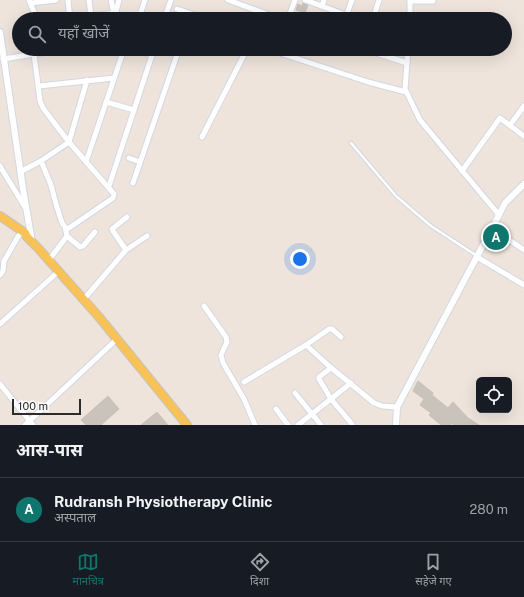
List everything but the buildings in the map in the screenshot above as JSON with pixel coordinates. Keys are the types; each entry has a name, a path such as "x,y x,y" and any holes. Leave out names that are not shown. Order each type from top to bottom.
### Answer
{"main road":[{"path":"0,216 25,233 26,238"},
{"path":"0,222 26,238 38,248 84,299 187,425"}],"street":[{"path":"34,12 30,2 56,0"},
{"path":"68,0 70,12"},
{"path":"89,0 90,12"},
{"path":"111,0 113,12"},
{"path":"115,12 119,0"},
{"path":"141,12 145,0"},
{"path":"167,12 171,0"},
{"path":"228,0 238,2 263,12"},
{"path":"291,12 295,0"},
{"path":"305,0 335,12"},
{"path":"322,6 324,0"},
{"path":"348,12 352,0"},
{"path":"375,12 379,0"},
{"path":"410,12 410,1 433,1"},
{"path":"177,9 183,12"},
{"path":"0,32 26,210 26,238 4,261 4,266 0,275"},
{"path":"3,59 22,56"},
{"path":"34,56 40,101 43,108 69,142 109,186 114,194 113,198 66,233 49,260"},
{"path":"86,162 122,56"},
{"path":"109,186 152,56"},
{"path":"133,183 177,56"},
{"path":"202,137 243,56"},
{"path":"289,56 368,82 406,92"},
{"path":"386,56 407,63"},
{"path":"408,56 405,89 420,120 499,215"},
{"path":"39,86 114,78"},
{"path":"20,172 41,161 69,142 87,80"},
{"path":"106,102 134,110"},
{"path":"510,126 524,106"},
{"path":"462,171 500,118 524,136"},
{"path":"130,158 140,162"},
{"path":"41,161 51,185 66,233 80,247 83,246 95,232"},
{"path":"0,166 26,210"},
{"path":"396,425 397,408 505,203 524,184"},
{"path":"126,250 112,229 127,217"},
{"path":"492,228 524,250"},
{"path":"84,299 126,250 147,236"},
{"path":"477,256 524,285"},
{"path":"0,324 58,270"},
{"path":"204,306 226,337 227,342 221,355 223,363 244,399 255,425"},
{"path":"244,382 329,330 332,329 341,337"},
{"path":"25,425 31,423 117,339"},
{"path":"306,345 331,368 374,402 382,406 397,408"},
{"path":"331,368 319,377 319,379 332,399 352,424"},
{"path":"298,425 350,383"},
{"path":"0,384 31,423"},
{"path":"295,393 321,425"},
{"path":"276,410 288,425"}],"lane":[{"path":"351,144 396,196 431,226 477,256"}],"place":[{"name":"Rudransh Physiotherapy Clinic","path":"496,237"}]}
